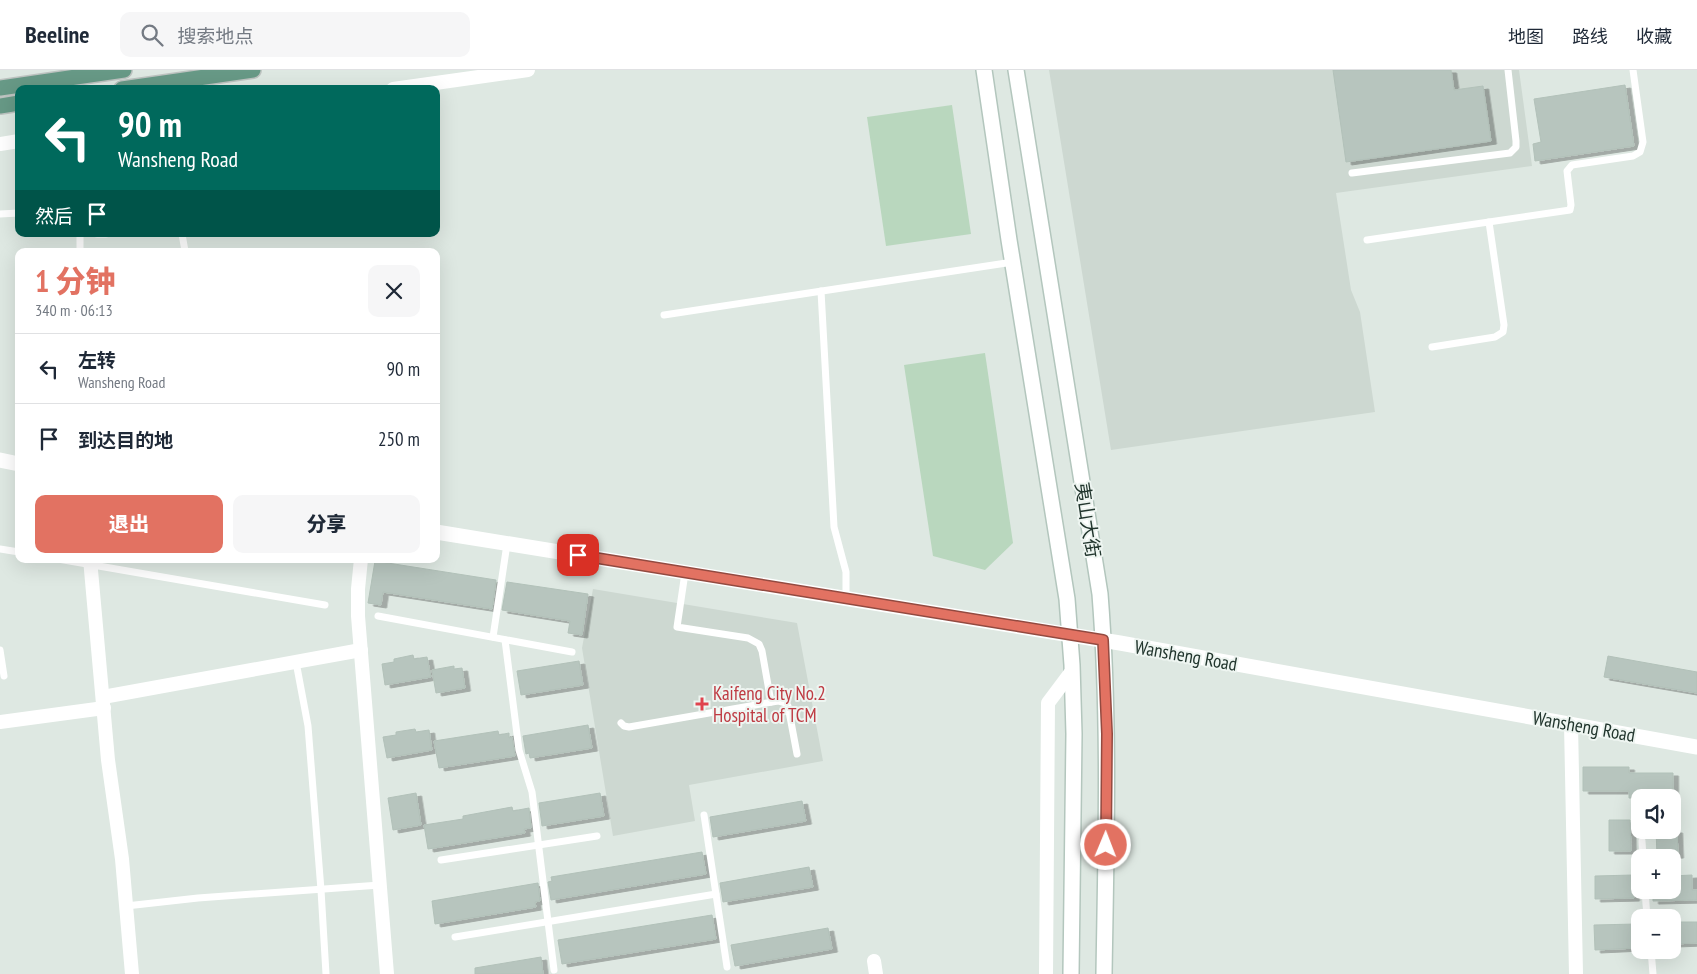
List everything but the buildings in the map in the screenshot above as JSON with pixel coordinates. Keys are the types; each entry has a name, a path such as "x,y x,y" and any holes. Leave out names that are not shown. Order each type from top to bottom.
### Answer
{"main road":[{"path":"21,85 124,70"},
{"path":"150,85 253,70"},
{"name":"夷山大街","path":"984,70 1067,599 1074,734 1071,974"},
{"name":"夷山大街","path":"1016,70 1100,594 1107,734 1104,974"},
{"path":"0,88 15,86"},
{"path":"0,106 15,104"},
{"path":"0,460 15,463"},
{"name":"Wansheng Road","path":"440,533 1103,640 1697,747"}],"street":[{"path":"421,85 528,70"},
{"path":"0,144 15,142"},
{"path":"90,563 108,760 122,859 132,974"},
{"path":"361,563 358,616 387,974"},
{"path":"0,722 361,650"},
{"path":"1046,974 1048,703 1072,671"},
{"path":"1571,724 1576,974"}],"lane":[{"path":"1352,173 1510,152 1516,147 1516,141 1508,70"},
{"path":"1367,240 1570,210 1567,171 1572,165 1633,156 1640,152 1643,142 1633,70"},
{"path":"0,214 15,213"},
{"path":"1432,347 1495,338 1503,332 1504,325 1489,222"},
{"path":"664,315 1013,262"},
{"path":"821,291 834,527 846,572 846,599"},
{"path":"493,637 507,544"},
{"path":"0,549 15,551"},
{"path":"95,563 325,606"},
{"path":"685,572 677,627 748,638 759,644 762,651 771,702"},
{"path":"378,616 572,652"},
{"path":"505,640 518,750 532,792 554,970"},
{"path":"0,650 4,676"},
{"path":"296,662 308,726 322,890 326,974"},
{"path":"621,723 629,727 778,701 788,706 797,754"},
{"path":"704,815 727,967"},
{"path":"441,860 597,836"},
{"path":"1642,841 1642,849"},
{"path":"126,906 198,898 380,885"},
{"path":"454,936 716,894"},
{"path":"1651,959 1653,974"}],"shaded area":[{"path":"1049,70 1519,70 1532,166 1336,193 1351,290 1360,312 1375,412 1111,450"},
{"name":"Kaifeng City No.2 Hospital of TCM","path":"593,589 797,623 823,761 689,785 695,821 613,836 582,648"}],"green space":[{"path":"952,105 971,234 886,246 867,117"},
{"path":"985,353 1013,543 985,570 933,556 904,365"}],"place":[{"name":"Kaifeng City No.2 Hospital of TCM","path":"702,704"}],"route":[{"path":"578,555 1103,640 1107,734 1106,845"}]}
